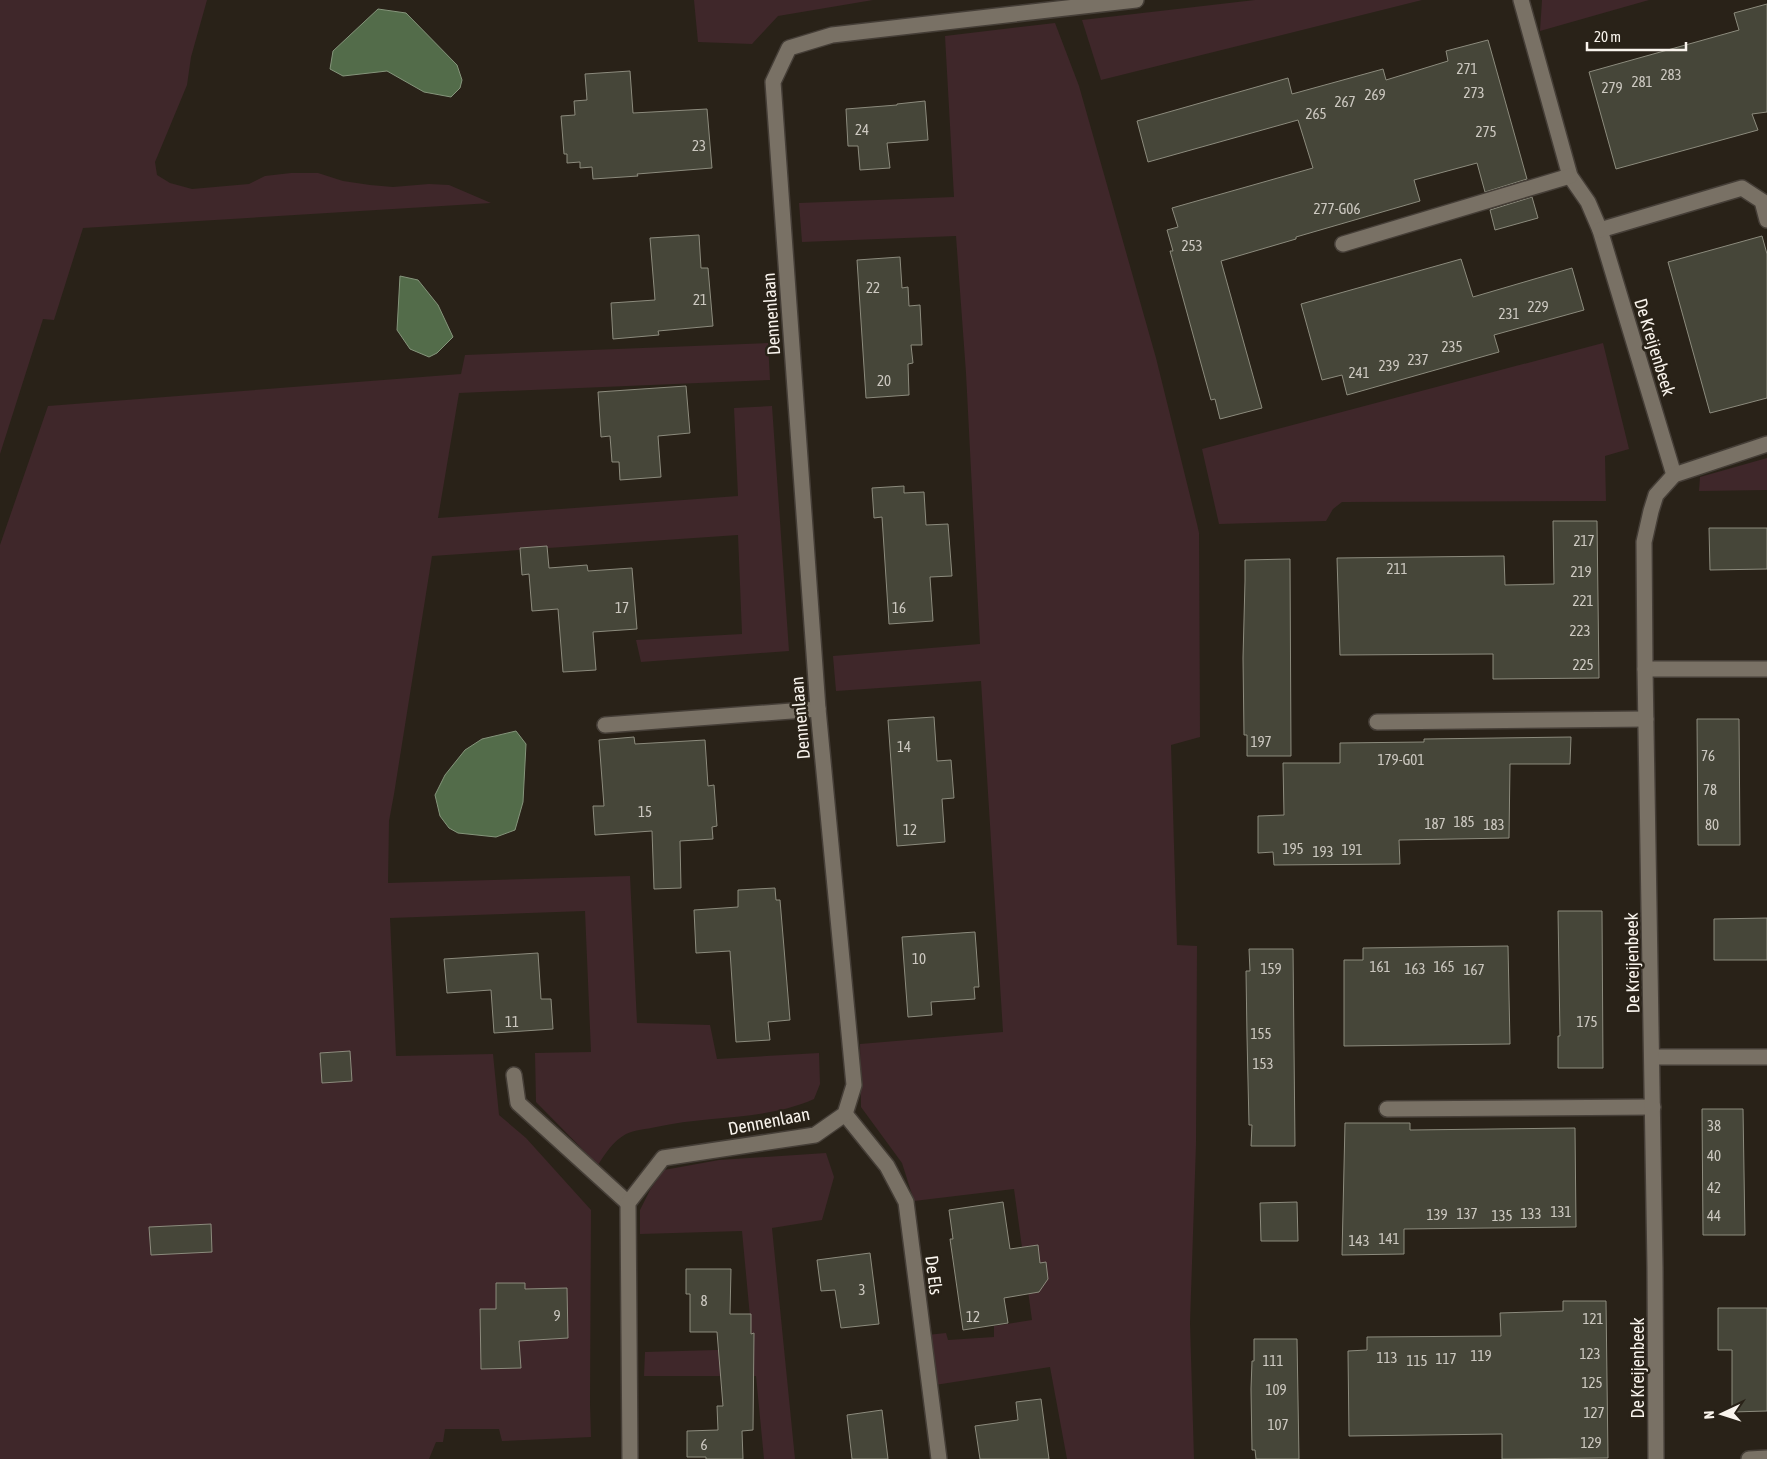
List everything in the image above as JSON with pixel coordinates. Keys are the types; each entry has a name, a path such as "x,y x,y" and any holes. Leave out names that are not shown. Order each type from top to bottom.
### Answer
{"street":[{"name":"Dennenlaan","path":"628,1203 663,1158 815,1135 845,1114 854,1085 818,709 773,82 789,48 832,35 1136,0"},
{"name":"De Kreijenbeek","path":"1521,0 1570,176 1588,202 1600,230 1674,475"},
{"path":"1343,244 1570,176"},
{"path":"1600,230 1742,188 1762,201 1767,220"},
{"name":"De Kreijenbeek","path":"1656,1459 1653,1106 1644,542 1656,495 1674,475 1767,444"},
{"path":"1645,669 1767,669"},
{"path":"605,725 818,709"},
{"path":"1377,722 1646,719"},
{"path":"1652,1057 1767,1057"},
{"path":"514,1075 518,1103 628,1203 630,1459"},
{"path":"1387,1108 1653,1106"},
{"name":"De Els","path":"845,1114 887,1166 906,1202 940,1459"},
{"path":"1749,1459 1767,1458"}],"shaded area":[{"path":"0,0 207,0 191,57 187,85 155,162 157,175 170,183 192,189 249,184 265,176 291,173 318,173 343,181 370,185 393,187 429,184 449,185 491,203 83,228 54,320 43,319 0,454"},
{"path":"694,0 873,0 778,16 752,44 698,42"},
{"path":"1255,0 1422,0 1101,80 1082,20"},
{"path":"1542,0 1649,0 1540,31"},
{"path":"378,9 406,13 457,65 462,80 460,88 451,97 424,92 387,71 343,76 330,69 333,51"},
{"path":"1055,23 1079,86 1156,358 1199,533 1200,737 1171,745 1177,945 1197,946 1196,1144 1190,1323 1194,1459 1067,1459 1050,1367 935,1385 927,1335 946,1333 948,1340 994,1337 994,1326 1032,1320 1014,1189 914,1201 902,1163 861,1107 860,1044 1003,1032 981,681 836,691 833,656 980,644 966,373 956,236 802,242 799,203 954,197 945,36"},
{"path":"400,276 418,280 438,305 453,337 437,353 429,357 410,349 397,330"},
{"path":"768,343 770,380 459,393 438,518 738,496 734,408 772,406 789,651 641,662 636,640 742,634 738,535 432,556 389,821 388,883 630,876 637,1023 710,1025 717,1059 819,1053 820,1084 814,1099 776,1111 676,1123 626,1134 617,1140 598,1165 536,1102 535,1053 591,1052 585,911 390,918 396,1056 493,1054 499,1115 526,1138 591,1210 591,1437 502,1441 499,1429 445,1429 443,1442 436,1442 429,1459 0,1459 0,545 48,406 461,374 465,355"},
{"path":"1603,343 1629,449 1605,456 1606,501 1342,502 1333,509 1326,521 1219,524 1202,449"},
{"path":"1767,458 1767,490 1699,491 1700,477"},
{"path":"516,731 526,744 523,802 515,830 496,837 458,833 449,828 440,816 435,795 445,775 465,750 482,739"},
{"path":"826,1153 834,1177 822,1220 772,1228 795,1459 764,1459 756,1376 644,1376 645,1352 753,1349 742,1231 640,1234 640,1210 650,1190 664,1170 719,1160"}],"building":[{"path":"1767,4 1767,112 1752,114 1758,130 1616,169 1589,72 1739,30 1734,13"},
{"path":"1488,40 1527,179 1485,192 1477,163 1414,180 1420,201 1221,261 1262,408 1220,419 1215,399 1211,400 1170,251 1173,251 1167,230 1178,227 1172,208 1313,168 1298,120 1148,162 1137,121 1288,78 1292,94 1383,69 1386,80 1448,61 1446,51"},
{"path":"630,71 633,113 707,109 712,168 593,179 592,167 580,168 580,162 567,163 567,154 564,154 561,116 575,115 574,101 587,100 585,74"},
{"path":"925,101 928,140 887,143 890,168 860,170 858,146 848,146 846,109"},
{"path":"1532,197 1538,218 1495,230 1490,210"},
{"path":"699,235 701,268 708,268 713,326 658,331 659,335 613,339 611,303 655,300 650,238"},
{"path":"1762,236 1767,254 1767,398 1710,413 1668,262"},
{"path":"900,257 902,288 908,287 909,306 920,305 922,345 911,345 913,363 908,364 909,395 866,398 857,260"},
{"path":"1461,259 1473,297 1572,268 1584,310 1494,335 1499,352 1347,395 1342,375 1322,380 1301,304"},
{"path":"686,386 690,433 658,436 661,477 620,480 619,462 612,462 610,436 601,437 598,392"},
{"path":"904,486 904,493 924,492 926,525 948,524 952,576 930,577 933,621 889,624 882,517 874,518 872,488"},
{"path":"1553,521 1597,521 1599,678 1493,679 1493,654 1340,655 1337,558 1504,556 1505,585 1554,584"},
{"path":"1709,528 1767,528 1767,569 1710,570"},
{"path":"547,546 549,568 587,565 588,571 632,568 637,629 593,632 596,670 563,672 558,609 532,611 529,574 522,575 520,548"},
{"path":"1290,559 1291,756 1247,756 1247,735 1244,735 1243,658 1245,560"},
{"path":"934,717 937,761 951,760 954,798 942,799 945,842 897,846 888,720"},
{"path":"1697,719 1739,719 1740,845 1698,845"},
{"path":"634,737 635,744 705,740 708,786 714,785 717,826 712,827 713,839 680,841 681,888 654,889 652,831 595,835 593,806 604,806 599,740"},
{"path":"1571,737 1570,764 1510,764 1509,838 1399,840 1400,864 1274,865 1273,852 1258,853 1258,816 1284,815 1283,763 1340,763 1340,743 1424,742 1424,739"},
{"path":"775,888 776,900 780,900 790,1020 768,1022 770,1040 736,1042 730,951 696,953 694,910 738,907 738,890"},
{"path":"1558,911 1602,911 1603,1068 1558,1068 1558,1036 1560,1036"},
{"path":"1767,918 1767,960 1714,960 1714,919"},
{"path":"975,932 979,987 974,987 975,999 931,1002 932,1015 908,1017 902,937"},
{"path":"1508,946 1510,1044 1344,1046 1344,960 1363,960 1363,948"},
{"path":"1249,949 1293,949 1295,1146 1251,1146 1252,1125 1249,1125 1246,971 1250,971"},
{"path":"538,953 541,999 551,999 553,1029 494,1033 491,990 447,993 444,959"},
{"path":"350,1051 352,1081 322,1083 320,1053"},
{"path":"1702,1109 1743,1109 1745,1235 1703,1235"},
{"path":"1345,1123 1410,1123 1410,1130 1575,1128 1576,1227 1404,1229 1404,1254 1342,1255"},
{"path":"1003,1202 1010,1249 1038,1245 1040,1263 1046,1262 1048,1279 1039,1292 1004,1298 1008,1323 963,1330 950,1239 953,1239 949,1210"},
{"path":"1297,1202 1298,1241 1261,1241 1260,1203"},
{"path":"211,1224 212,1252 151,1255 149,1227"},
{"path":"870,1253 879,1324 841,1328 835,1290 821,1291 817,1260"},
{"path":"686,1269 731,1269 730,1314 751,1314 751,1334 754,1333 753,1430 742,1431 743,1459 687,1457 687,1431 718,1430 717,1406 723,1406 717,1332 690,1332 690,1294 686,1294"},
{"path":"496,1283 525,1283 525,1289 567,1288 568,1338 519,1341 521,1368 481,1369 480,1309 496,1309"},
{"path":"1563,1301 1606,1301 1608,1458 1502,1459 1502,1434 1349,1436 1348,1351 1367,1350 1367,1337 1501,1336 1500,1313 1563,1311"},
{"path":"1718,1308 1767,1308 1767,1411 1732,1412 1732,1350 1718,1350"},
{"path":"1254,1339 1297,1339 1299,1459 1256,1459 1255,1450 1252,1450 1251,1389"},
{"path":"1041,1399 1049,1459 980,1459 975,1426 1018,1420 1016,1402"},
{"path":"882,1410 888,1459 852,1459 847,1415"}]}
